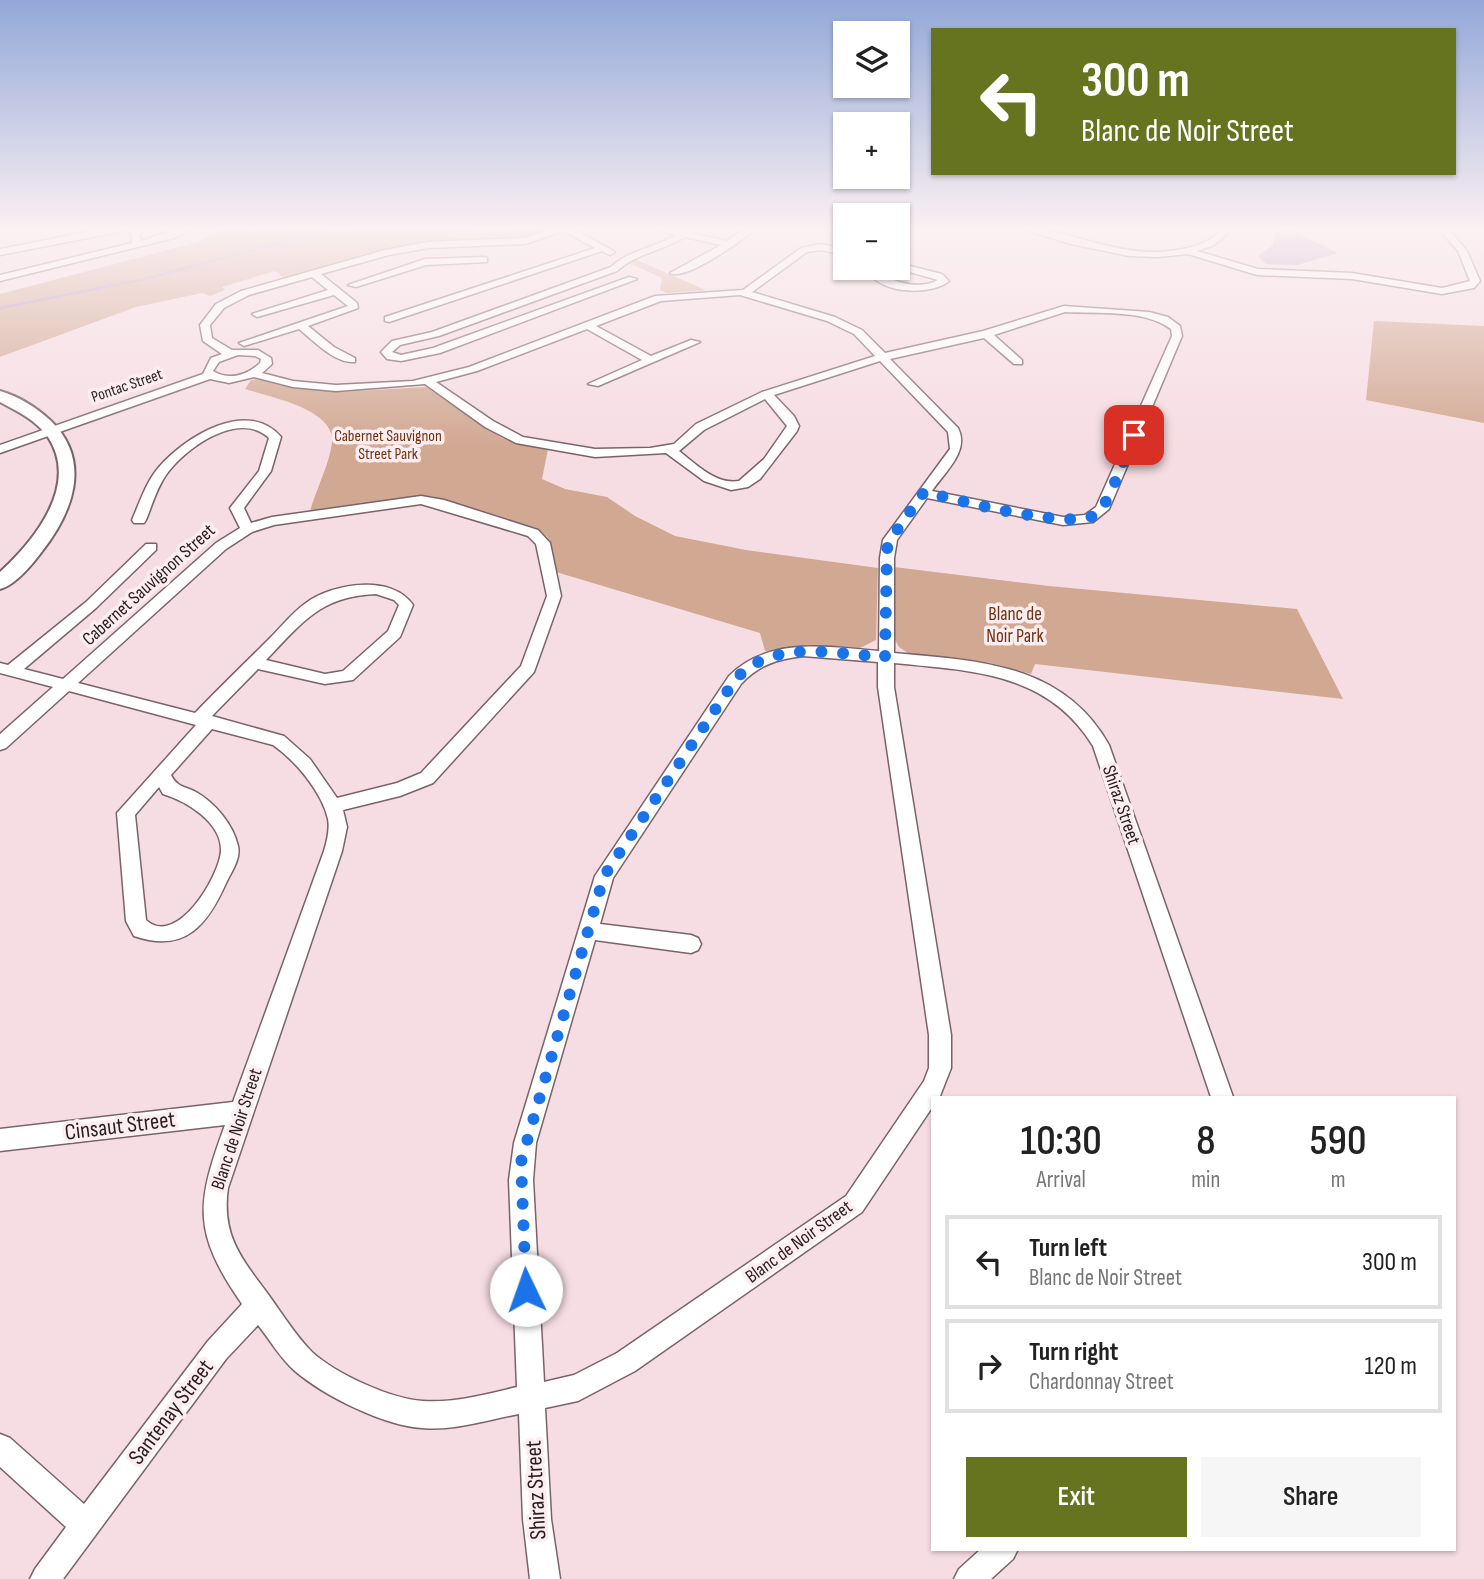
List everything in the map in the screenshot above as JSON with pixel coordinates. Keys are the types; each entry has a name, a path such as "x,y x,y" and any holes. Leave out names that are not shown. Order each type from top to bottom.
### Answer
{"street":[{"path":"230,354 221,351 205,335 205,325 211,315 233,301"},
{"path":"257,314 303,301"},
{"path":"244,343 353,309 353,305 348,301"},
{"path":"389,319 431,301"},
{"path":"528,301 435,334 396,343 386,352 401,358 436,351 573,301"},
{"name":"Blanc de Noir Street","path":"210,375 233,379 254,374 293,384 336,388 382,388 428,381 473,369 653,301"},
{"name":"Blanc de Noir Street","path":"332,806 338,827 333,851 219,1174 215,1220 226,1255 303,1361 316,1373 383,1405 401,1411 438,1415 531,1400 578,1388 626,1362 835,1220 854,1204 870,1184 932,1088 940,1068 940,1035 890,719 885,657 887,549 890,540 956,449 956,435 863,335 845,325 772,301"},
{"path":"428,381 489,424 520,440 595,453 670,450 683,443 700,427 766,394 884,357 986,334 1073,307 1152,315 1169,322 1178,334 1102,509 1094,516 1063,521 924,492"},
{"path":"301,325 330,349 351,360"},
{"path":"587,325 650,360"},
{"path":"986,334 1018,362"},
{"path":"594,384 695,342"},
{"path":"210,375 207,372 210,364 230,354 252,352 266,358 266,364 254,374"},
{"name":"Pontac Street","path":"0,449 210,375"},
{"path":"670,450 718,484 738,486 752,482 793,426 790,419 766,394"},
{"path":"0,396 26,406 54,428 65,449 69,472 65,494 56,515 33,549 0,583"},
{"path":"139,520 158,478 172,460 212,433 248,422 261,424 275,437 265,471 237,508 247,529"},
{"name":"Cabernet Sauvignon Street","path":"66,685 221,546 247,529 284,519 421,500 525,528 543,543 554,596 528,668 427,778 400,789 332,806"},
{"path":"6,670 91,605 151,547"},
{"path":"160,773 169,789 195,798 206,807 230,848 206,911 189,926 154,934 141,930 136,921 125,820 131,804 255,663 321,599 381,589 397,593 406,605 395,633 347,676 325,679 255,663"},
{"name":"Shiraz Street","path":"545,1579 537,1519 521,1162 604,876 740,673 756,662 790,652 885,657 992,669 1015,674 1051,690 1087,721 1101,745 1222,1096"},
{"path":"6,670 270,737 288,746 332,806"},
{"path":"0,744 66,685"},
{"path":"588,931 691,944"},
{"name":"Cinsaut Street","path":"0,1140 240,1112"},
{"name":"Santenay Street","path":"45,1579 218,1350 260,1304"},
{"path":"0,1448 86,1525"},
{"path":"969,1579 1001,1551"}],"green space":[{"path":"0,301 166,301 136,307 0,357"},
{"path":"1374,321 1484,326 1484,423 1366,400"},
{"name":"Cabernet Sauvignon Street Park","path":"251,380 340,392 426,387 502,438 548,449 542,479 565,489 607,497 635,516 675,536 746,550 878,568 876,640 860,648 797,646 765,651 760,633 556,572 548,538 537,528 431,496 310,511 332,443 330,431 324,421 299,406 245,389"},
{"name":"Blanc de Noir Park","path":"894,567 1049,586 1297,609 1343,699 1035,664 1031,674 991,663 908,653 899,647 894,638"}],"waterway":[{"path":"0,308 37,301"}],"route":[{"path":"526,1290 521,1162 604,876 735,680 756,662 790,652 885,657 887,549 890,540 924,492 1054,520 1088,519 1102,509 1134,435"}]}
